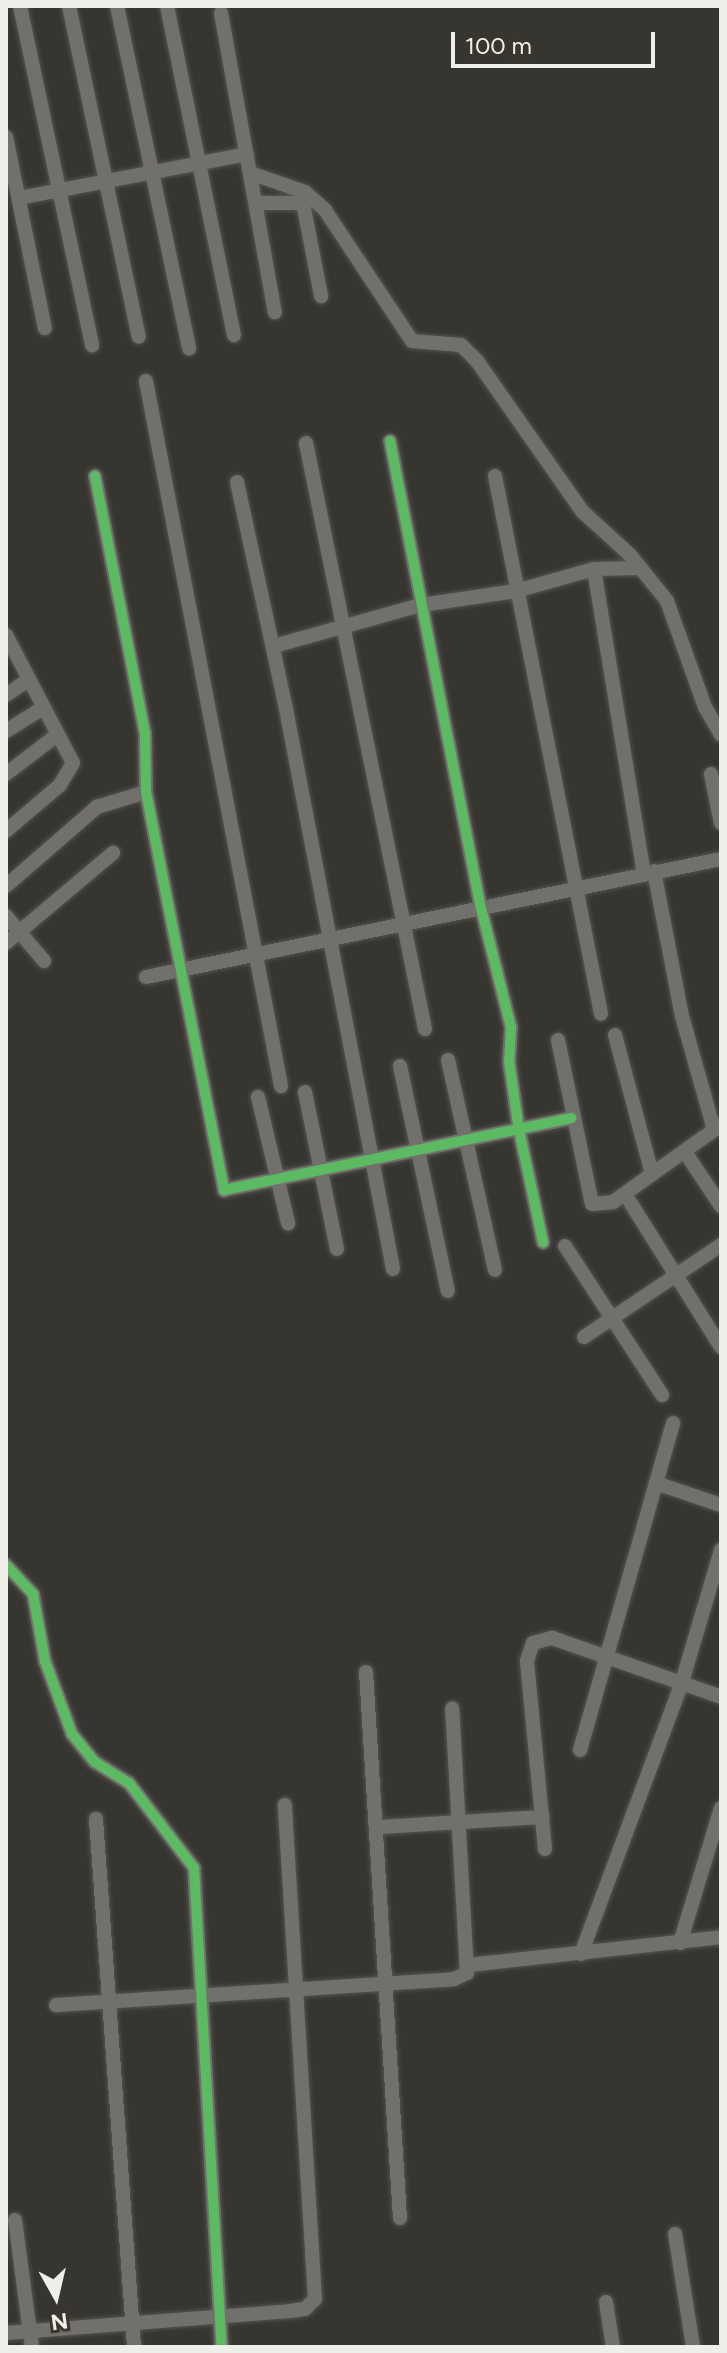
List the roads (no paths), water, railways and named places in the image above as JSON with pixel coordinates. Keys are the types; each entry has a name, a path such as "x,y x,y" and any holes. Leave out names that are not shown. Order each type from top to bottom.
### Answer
{"street":[{"path":"20,6 92,345"},
{"path":"69,6 139,337"},
{"path":"117,6 189,349"},
{"path":"167,6 234,335"},
{"path":"221,13 275,312"},
{"path":"6,137 45,328"},
{"path":"19,198 247,154"},
{"path":"6,184 13,170"},
{"path":"250,173 305,192 325,210 412,341 448,341 469,353 582,511 641,568 673,611 705,707 721,735"},
{"path":"256,203 303,203 321,296"},
{"path":"146,381 281,1086"},
{"path":"390,441 481,908 511,1027 509,1061 519,1130 543,1242"},
{"path":"306,443 425,1029"},
{"path":"95,476 145,733 146,792 224,1190 572,1118"},
{"path":"495,476 601,1014"},
{"path":"237,482 274,646 328,942 393,1269"},
{"path":"274,646 421,605 516,591 594,569 641,568"},
{"path":"558,1040 592,1204 613,1202 718,1128 682,1016 649,873 594,569"},
{"path":"6,831 71,771 73,763 8,644"},
{"path":"6,695 28,680"},
{"path":"6,731 43,708"},
{"path":"6,774 57,735"},
{"path":"711,774 721,823"},
{"path":"6,886 97,807 146,792"},
{"path":"6,943 113,853"},
{"path":"146,977 721,859"},
{"path":"6,916 44,961"},
{"path":"615,1035 652,1174"},
{"path":"448,1060 495,1270"},
{"path":"400,1066 448,1291"},
{"path":"305,1092 337,1249"},
{"path":"258,1097 288,1223"},
{"path":"689,1158 721,1206"},
{"path":"630,1202 721,1347"},
{"path":"584,1337 721,1245"},
{"path":"565,1246 616,1318 662,1395"},
{"path":"580,1750 673,1423"},
{"path":"656,1483 721,1505"},
{"path":"581,1954 682,1682 721,1550"},
{"path":"6,1565 33,1594 45,1661 72,1734 95,1762 129,1783 194,1868 222,2347"},
{"path":"545,1849 528,1652 540,1639 552,1638 607,1655 721,1697"},
{"path":"366,1672 379,1827 400,2218"},
{"path":"56,2005 201,1999 454,1979 467,1973 462,1822 452,1708"},
{"path":"6,2333 298,2310 315,2299 299,1991 285,1805"},
{"path":"680,1943 721,1808"},
{"path":"379,1827 543,1817"},
{"path":"96,1819 134,2347"},
{"path":"469,1965 721,1937"},
{"path":"15,2220 32,2347"},
{"path":"675,2234 693,2347"},
{"path":"606,2302 613,2347"}]}
